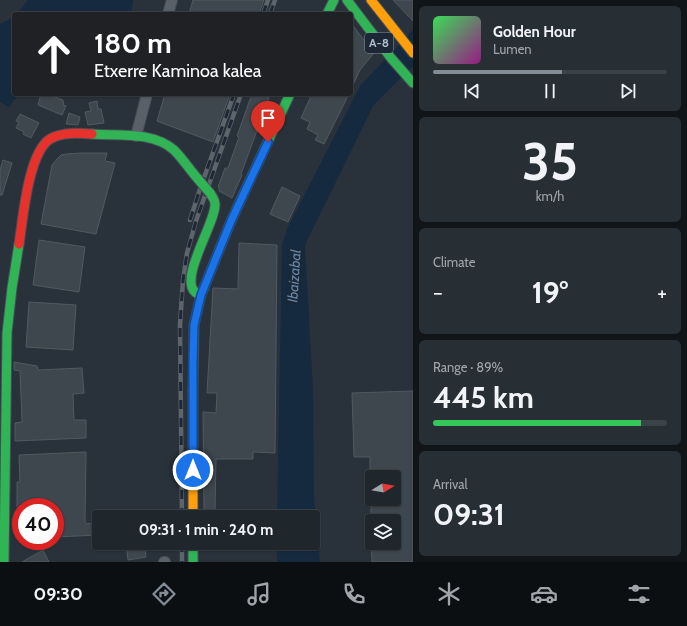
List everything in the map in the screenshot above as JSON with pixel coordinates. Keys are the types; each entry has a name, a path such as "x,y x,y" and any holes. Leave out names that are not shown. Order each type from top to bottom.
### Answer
{"main road":[{"path":"328,12 334,0"},
{"name":"A-8","path":"347,0 391,58 413,83"},
{"name":"A-8","path":"371,0 413,53"},
{"path":"193,510 194,325 201,295 231,221 289,96"},
{"path":"4,562 7,332 21,229 32,170 37,156 44,144 56,136 75,134 136,136 153,140 172,150 210,193 216,205 195,260 191,276 195,293 201,295"},
{"path":"193,550 193,562"}],"street":[{"path":"169,12 172,0"},
{"path":"136,136 146,96"}],"water":[{"path":"28,0 133,0 130,12 19,12"},
{"path":"12,18 12,96 17,96 9,107 0,102 0,24"},
{"name":"Ibaizabal","path":"413,30 413,66 373,106 305,245 313,390 315,510 277,510 282,244 288,227 360,86"},
{"path":"277,550 319,550 320,562 277,562"}],"building":[{"path":"193,0 264,0 260,12 190,12"},
{"path":"393,0 413,0 413,21"},
{"path":"353,26 374,53 360,70 353,85"},
{"path":"40,96 52,96 63,100 63,105 66,106 62,115 38,105"},
{"path":"164,96 229,96 213,142 157,121"},
{"path":"251,96 264,96 269,98 241,174 242,175 232,198 219,191 218,187 225,168 228,168 239,137 237,136"},
{"path":"311,96 348,96 324,144 315,140 318,135 307,129 310,122 301,118"},
{"path":"97,101 98,109 101,109 104,123 88,125 85,112 91,111 89,103"},
{"path":"69,113 80,117 78,125 66,124"},
{"path":"20,114 39,123 31,138 16,128 19,122 16,121"},
{"path":"107,153 105,161 115,163 96,234 41,224 52,165 61,155"},
{"path":"3,160 12,163 2,195 0,195 0,170"},
{"path":"282,187 300,196 288,222 270,214"},
{"path":"39,240 85,247 79,292 33,285"},
{"path":"239,243 277,245 275,453 253,452 253,459 216,459 215,510 204,510 203,412 216,413 217,393 207,393 213,288 238,289"},
{"path":"29,302 76,305 73,350 26,347"},
{"path":"14,362 37,366 38,370 82,368 84,393 73,394 74,420 86,420 86,438 15,441 15,423 22,422 20,371 14,370"},
{"path":"413,391 413,562 372,562 371,550 401,550 401,514 371,514 371,506 401,506 401,470 370,470 370,457 354,457 352,393"},
{"path":"86,452 85,522 86,524 92,523 92,535 64,537 64,498 17,498 17,482 20,482 19,455"},
{"path":"43,550 49,562 22,562"},
{"path":"127,550 145,550 146,557 128,560"}],"railway":[{"path":"264,12 268,0"},
{"path":"271,12 275,0"},
{"path":"190,220 233,96"},
{"path":"182,510 180,325 183,280 187,253 196,221 240,96"},
{"path":"182,550 182,562"}],"traffic: fast":[{"path":"328,12 334,0"},
{"path":"347,0 391,58 413,83"},
{"path":"193,391 194,325 201,295 231,221 289,96"},
{"path":"92,134 145,137 156,140 174,150 198,179"},
{"path":"198,179 210,193"},
{"path":"201,295 197,294 191,285 192,275 199,250 214,212 215,203 210,193"},
{"path":"4,562 7,333 19,244"},
{"path":"193,550 193,562"}],"traffic: slow":[{"path":"371,0 413,53"},
{"path":"193,391 193,510"}],"traffic: jam":[{"path":"19,244 28,187 36,158 43,147 50,139 60,135 76,133 92,134"}],"route":[{"path":"193,470 194,325 201,295 211,270 231,221 268,142"}]}
